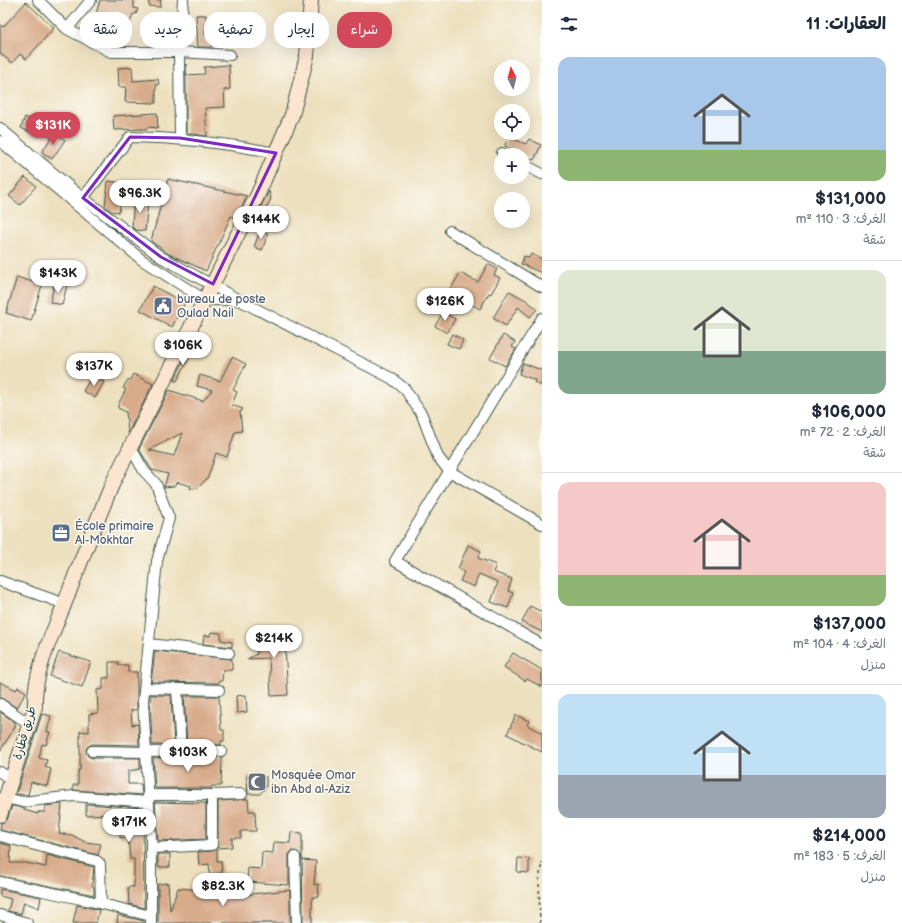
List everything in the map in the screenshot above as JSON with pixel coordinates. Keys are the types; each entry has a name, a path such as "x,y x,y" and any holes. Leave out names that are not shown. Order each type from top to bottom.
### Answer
{"main road":[{"name":"طريق قطارة","path":"0,815 5,776 26,719 28,705 34,698 43,659 98,516 258,194 292,115 307,56 311,0"}],"street":[{"path":"38,0 67,29 111,52 179,52 230,55"},
{"path":"67,29 91,0"},
{"path":"180,138 179,52 183,0"},
{"path":"0,128 83,198 161,257 213,284 239,300 391,378 405,389 422,415 438,457 449,471 542,524"},
{"path":"83,198 130,137 180,138 239,146 276,153"},
{"path":"0,141 142,260 205,300 239,300"},
{"path":"530,168 542,174"},
{"path":"450,231 542,287"},
{"path":"542,318 394,561 542,645"},
{"path":"0,882 101,904 151,919 151,848 143,701 157,561 168,518 156,484 144,471 131,448"},
{"path":"0,581 65,604"},
{"path":"149,644 229,653"},
{"path":"145,688 219,690"},
{"path":"177,689 181,751"},
{"path":"0,704 26,719"},
{"path":"92,750 146,752 220,751"},
{"path":"3,793 22,802 74,796 148,799 212,794 242,794"},
{"path":"151,848 212,845 212,794"},
{"path":"0,836 97,861 100,864 101,904"},
{"path":"295,857 297,923"},
{"path":"0,915 27,923"}],"path":[{"path":"540,923 539,880 542,862"}],"highlighted area":[{"path":"130,137 180,138 276,153 213,284 161,257 83,198"}],"building":[{"path":"100,0 134,0 134,8 138,9 136,14 133,14 132,17 132,12 97,12"},
{"path":"149,0 161,0 160,7 149,6"},
{"path":"26,2 54,28 26,59 20,54 12,63 0,53 0,24 3,27"},
{"path":"196,15 204,15 204,47 198,47"},
{"path":"229,65 230,89 224,90 225,107 205,108 207,136 186,133 186,75 205,74 204,67"},
{"path":"132,67 133,81 158,79 159,85 156,85 156,103 125,102 126,87 119,87 118,68"},
{"path":"157,113 158,128 147,127 147,129 114,130 113,116"},
{"path":"25,117 36,122 32,133 21,128"},
{"path":"54,133 65,140 52,159 42,152"},
{"path":"507,140 516,140 526,144 530,140 541,145 534,160 530,158 530,148 509,148 505,146"},
{"path":"25,177 36,186 20,205 9,196"},
{"path":"168,179 247,196 236,219 231,216 206,271 169,254 151,241"},
{"path":"108,181 122,183 119,212 111,211 105,206"},
{"path":"269,191 271,199 260,220 253,222"},
{"path":"134,196 143,197 142,201 148,202 145,231 136,230 132,227"},
{"path":"260,231 268,234 262,250 254,247"},
{"path":"531,254 542,259 542,273 521,264 524,256 529,258"},
{"path":"488,264 497,269 494,275 500,278 480,309 449,292 460,273 478,282"},
{"path":"17,277 42,285 31,321 6,313"},
{"path":"55,282 67,285 62,305 50,302"},
{"name":"bureau de poste Oulad Nail","path":"153,286 185,303 172,327 140,310"},
{"path":"509,291 526,300 537,309 530,317 518,307 506,326 493,318"},
{"path":"443,312 455,319 447,333 435,326"},
{"path":"452,334 463,340 459,349 447,344"},
{"path":"503,335 515,342 512,347 516,349 505,366 490,358"},
{"path":"188,352 192,352 177,381 174,381"},
{"path":"232,357 246,364 233,390 237,392 232,405 243,409 240,412 242,431 235,432 227,457 216,453 208,477 198,488 190,489 191,486 177,482 174,486 164,487 168,474 152,470 139,449 169,390 203,401 212,390 197,386 200,375 220,381","holes":["182,433 174,456 149,450"]},
{"path":"523,363 541,370 542,368 542,386 534,382 535,380 519,374"},
{"path":"133,374 153,384 128,433 126,412 118,408 118,405 126,389 123,388"},
{"path":"92,376 104,382 95,398 83,391"},
{"path":"468,545 481,551 478,558 496,565 493,572 512,579 508,591 513,593 508,608 491,602 498,582 479,574 474,587 460,581 464,572 458,569"},
{"path":"530,606 542,612 542,632 522,622"},
{"path":"273,630 274,633 284,632 288,695 271,696 269,658 247,659 257,654 255,631"},
{"path":"211,632 221,633 221,640 232,642 232,647 203,644 204,635 210,636"},
{"path":"155,651 232,659 232,670 223,670 222,681 218,681 219,683 151,682"},
{"path":"59,652 91,662 82,687 50,676"},
{"path":"513,653 542,670 542,687 527,679 525,681 504,667"},
{"path":"109,662 118,662 118,665 128,665 128,672 137,672 137,710 131,710 132,725 138,724 139,745 92,744 87,747 86,751 88,756 92,758 140,758 140,769 128,771 128,784 141,784 142,795 73,790 73,785 78,785 78,770 80,770 80,731 89,732 89,714 98,713 97,690 103,689 103,678 109,678"},
{"path":"0,682 16,690 18,687 26,692 17,708 0,697"},
{"path":"150,695 171,695 174,745 152,745"},
{"path":"246,695 247,712 237,713 236,696"},
{"path":"184,696 219,696 221,730 224,730 224,741 221,741 221,745 187,745"},
{"path":"0,712 15,722 15,727 0,751"},
{"path":"42,714 51,716 47,732 50,732 46,745 42,744 39,758 47,760 45,767 51,769 47,786 31,782 28,795 16,794"},
{"path":"516,715 529,721 527,725 542,733 542,752 507,734"},
{"path":"222,757 221,786 212,786 212,788 155,788 153,758"},
{"name":"Mosquée Omar ibn Abd al-Aziz","path":"247,776 266,777 266,787 260,794 248,794"},
{"path":"248,799 249,811 255,811 256,831 241,831 241,838 232,838 232,847 218,848 218,801"},
{"path":"155,802 206,803 206,839 158,841"},
{"path":"62,804 59,834 72,835 85,842 101,844 98,855 0,830 1,823 8,818 12,806 25,808 24,810 38,814 38,812 45,812 45,806"},
{"path":"86,804 143,808 144,908 129,904 128,887 134,887 134,859 130,859 128,837 120,838 120,831 117,831 117,814 86,815"},
{"path":"291,832 302,833 302,857 298,852 292,851 289,854 289,885 247,882 248,868 261,869 262,852 273,853 274,842 290,843"},
{"path":"0,843 11,846 10,863 26,863 46,867 47,855 94,867 92,886 94,887 94,895 0,876"},
{"path":"217,849 217,861 221,861 222,873 210,874 209,864 199,865 198,852"},
{"path":"158,854 170,854 170,867 158,867"},
{"path":"518,858 529,859 529,873 517,872"},
{"path":"302,860 316,861 314,885 318,884 319,897 312,897 312,923 303,923"},
{"path":"168,883 170,911 178,888 202,890 202,886 213,887 217,894 231,893 231,896 290,890 290,923 158,923 158,884"},
{"path":"0,889 41,897 39,908 24,902 21,914 8,911 11,899 0,896"},
{"path":"77,905 99,910 96,923 73,923"},
{"path":"118,915 144,921 144,923 117,923"}],"place":[{"name":"bureau de poste Oulad Nail","path":"163,306"},
{"name":"École primaire Al-Mokhtar","path":"61,533"},
{"name":"Mosquée Omar ibn Abd al-Aziz","path":"257,782"}]}
